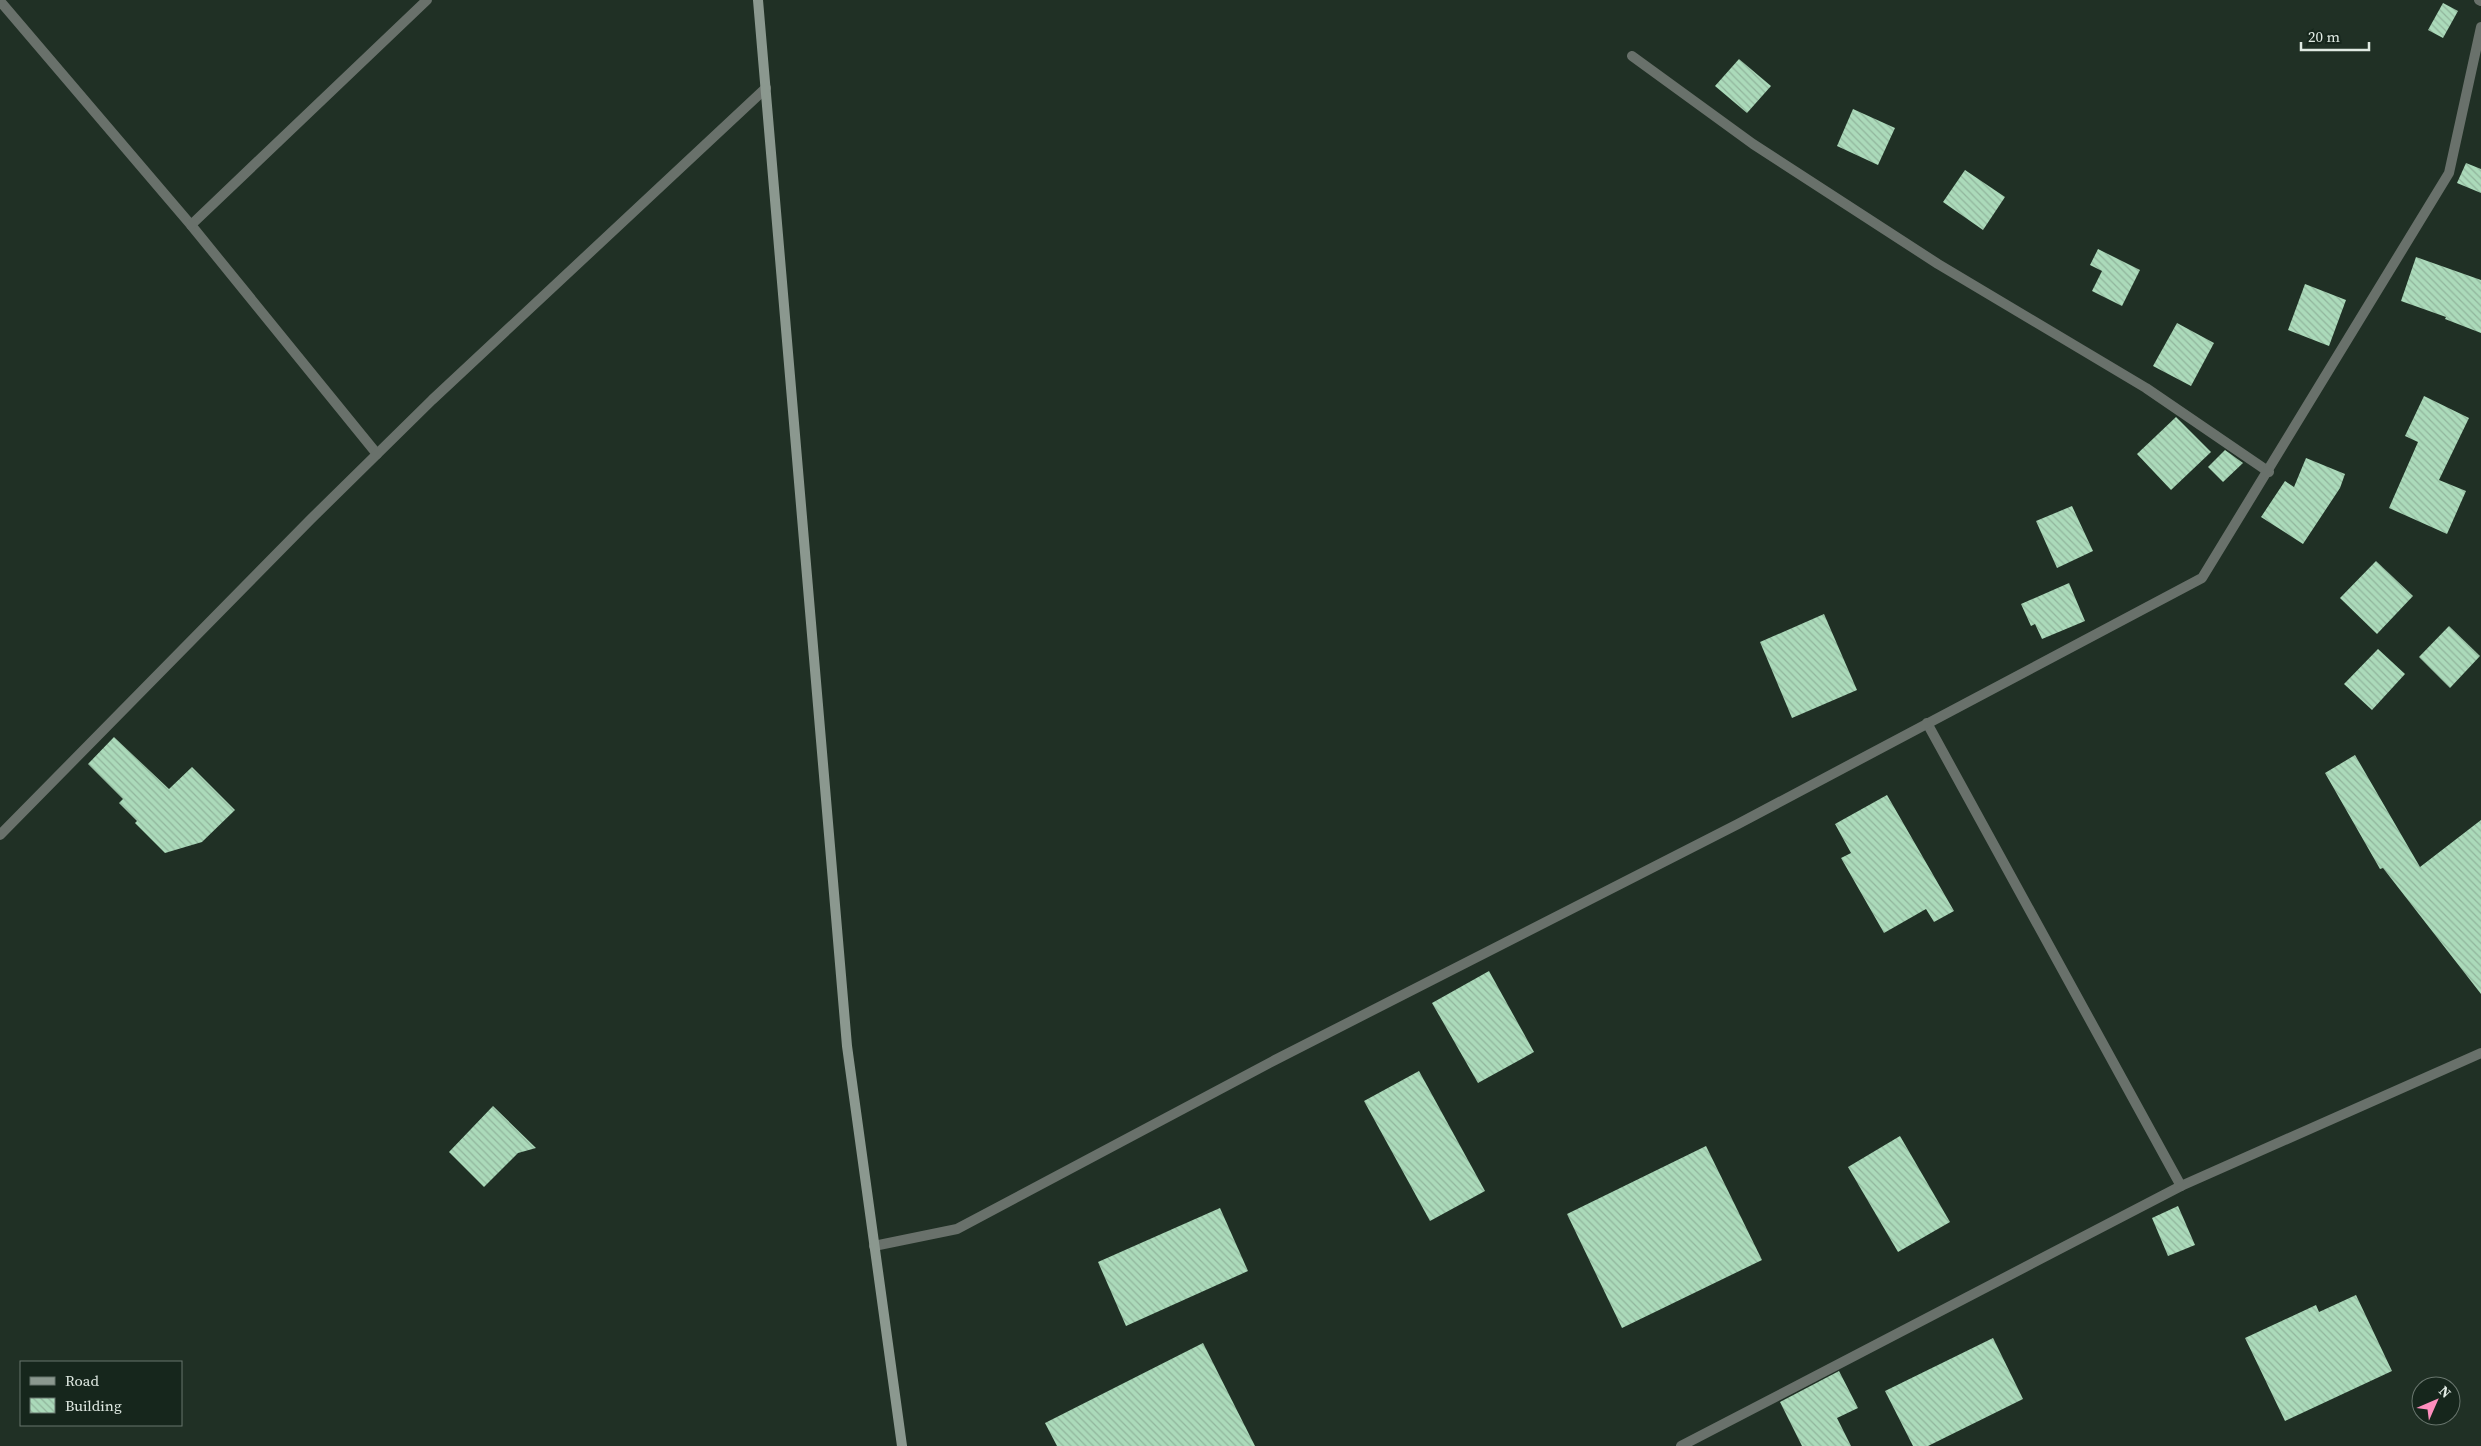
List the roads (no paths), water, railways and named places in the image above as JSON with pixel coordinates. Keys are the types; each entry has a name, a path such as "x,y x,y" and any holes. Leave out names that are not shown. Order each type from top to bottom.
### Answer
{"main road":[{"path":"758,0 847,1046 902,1446"}],"street":[{"path":"191,225 427,0"},
{"path":"0,1 191,225 377,454"},
{"path":"874,1246 957,1229 1275,1060 1738,824 2202,578 2269,472 2449,173 2481,27"},
{"path":"1632,56 1769,154 1938,264 2146,388 2269,472"},
{"path":"0,835 377,454 766,88"},
{"path":"1927,723 2181,1186"},
{"path":"1681,1446 2181,1186 2481,1053"}]}
